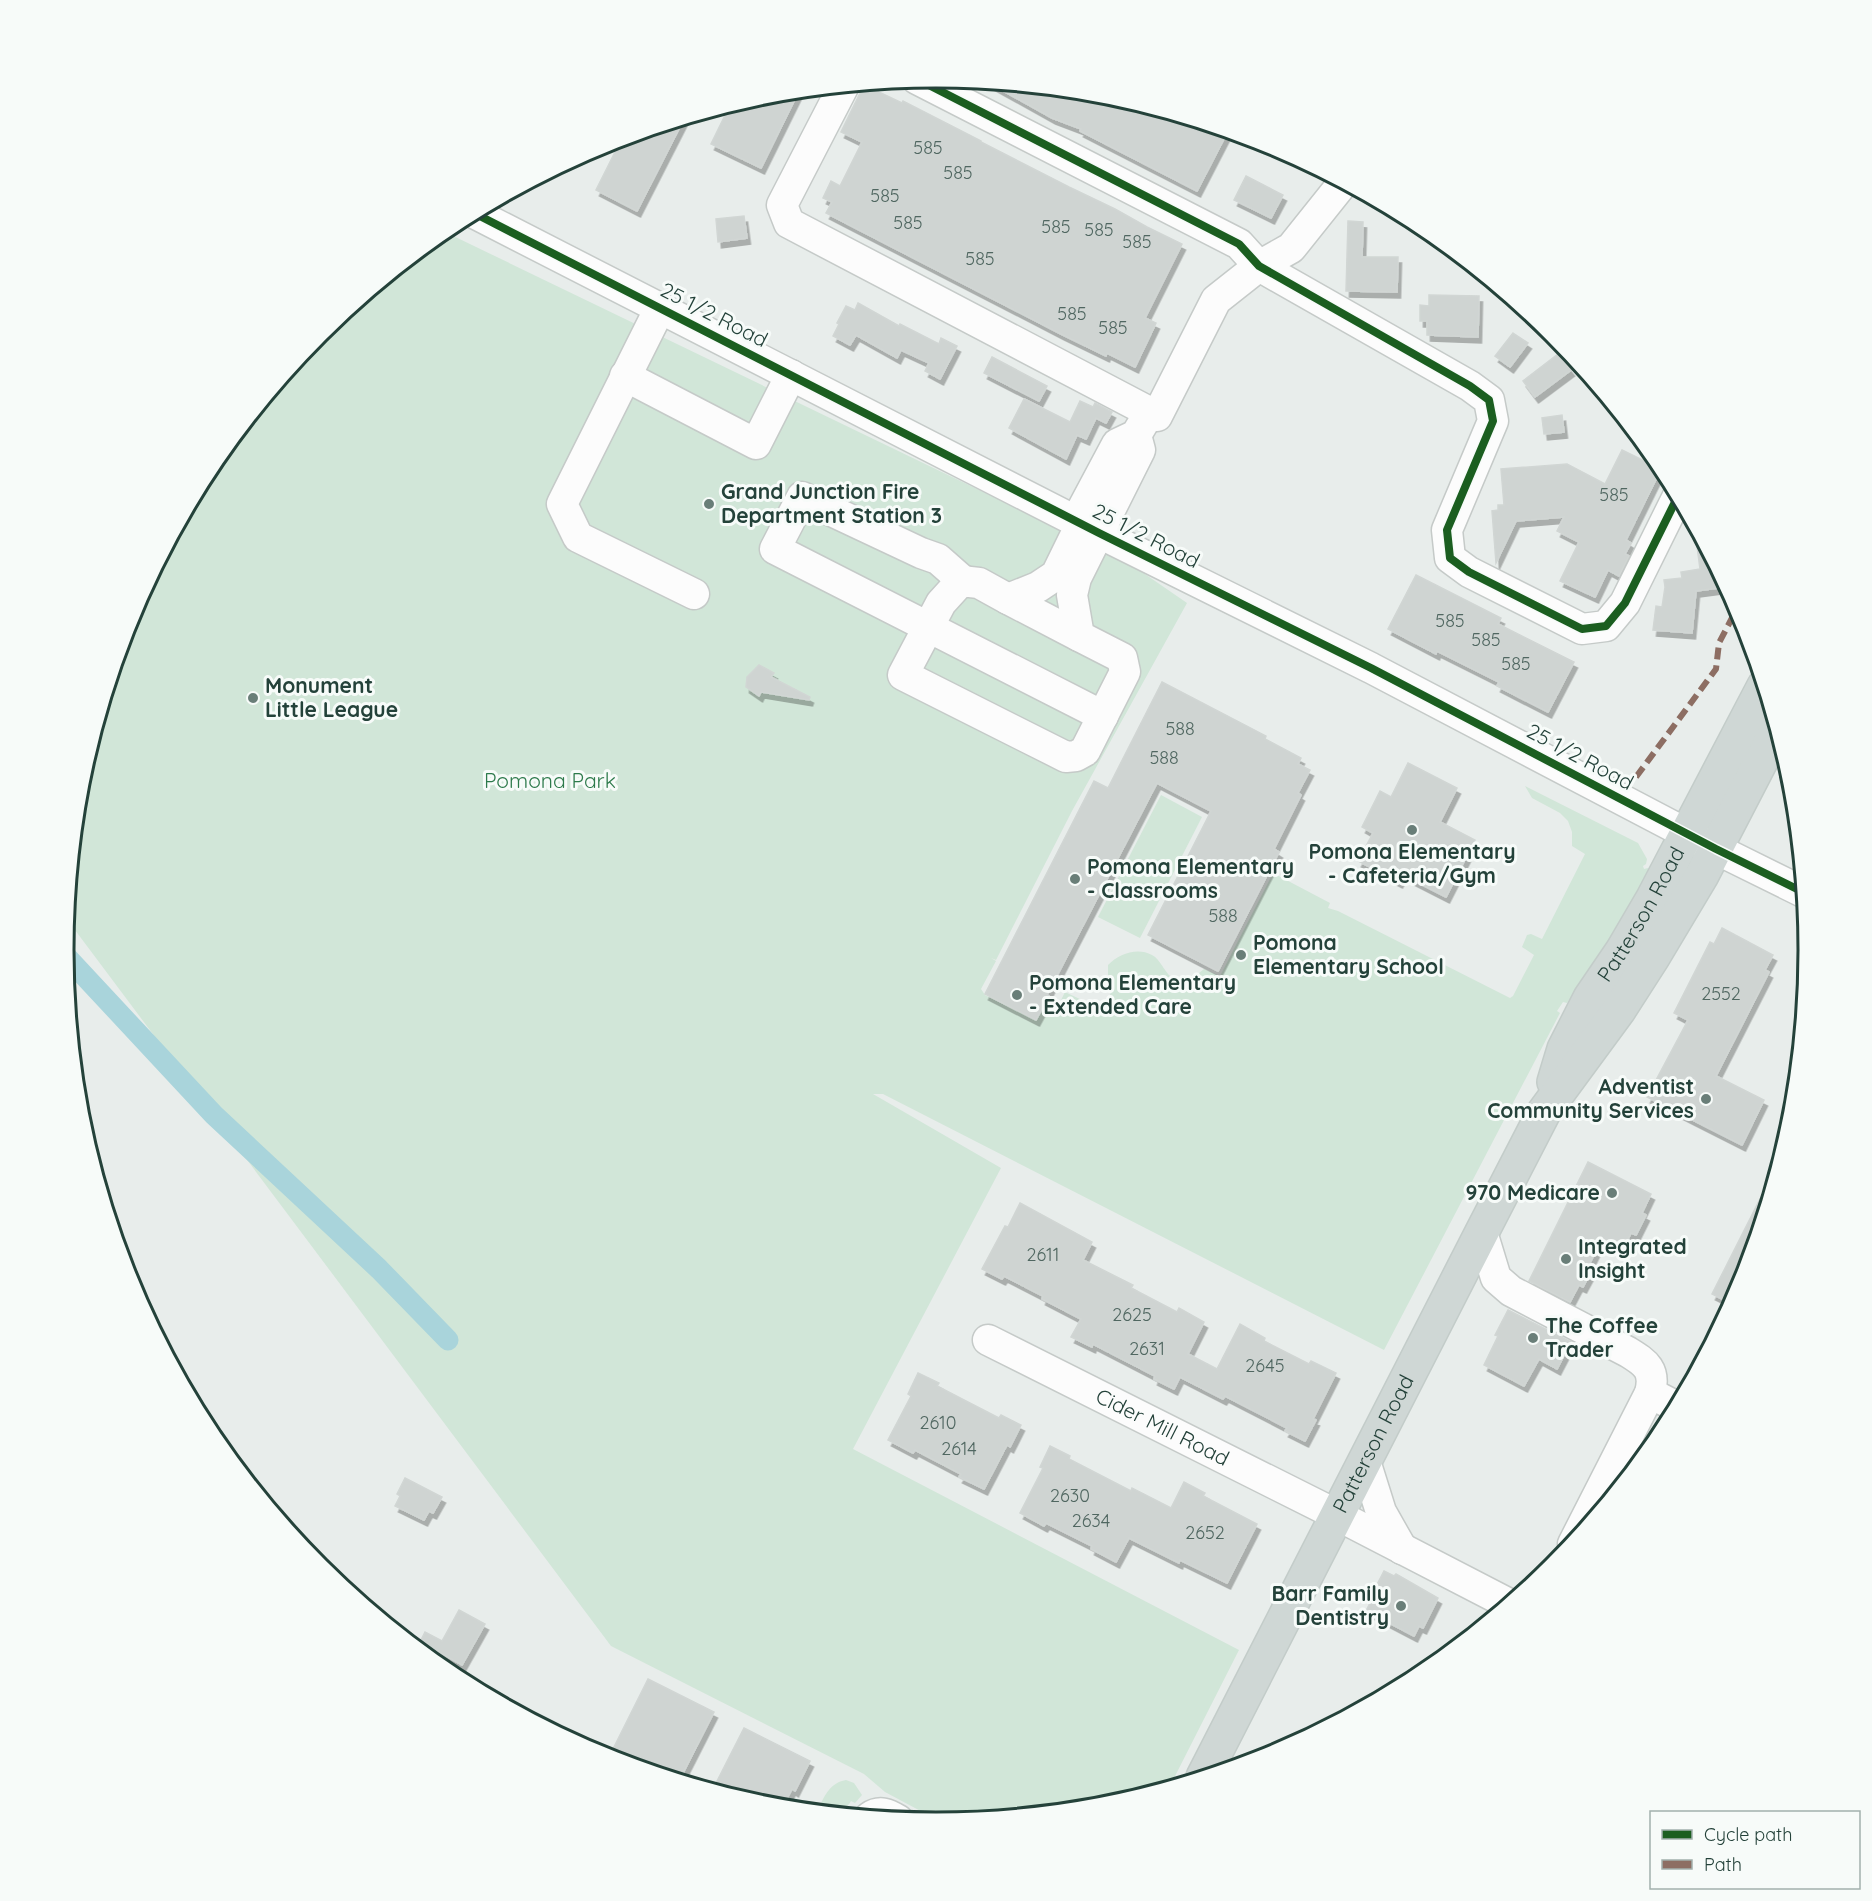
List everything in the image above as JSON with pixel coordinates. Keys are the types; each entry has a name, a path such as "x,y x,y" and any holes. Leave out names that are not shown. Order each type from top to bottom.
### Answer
{"main road":[{"name":"Patterson Road","path":"1544,1112 1564,1049 1590,998 1622,951 1653,898 1759,695"},
{"name":"Patterson Road","path":"1207,1769 1544,1112 1619,1010 1653,957 1716,849 1772,740"}],"street":[{"path":"933,88 1239,244 1259,266 1460,381 1489,400 1492,421 1447,530 1450,558 1469,572 1582,629 1606,626 1625,603 1674,504"},
{"path":"840,94 782,205 789,222 1143,424"},
{"path":"1008,599 1038,587 1056,575 1085,526 1117,444 1157,416 1216,300 1259,266 1291,248 1339,189"},
{"name":"25 1/2 Road","path":"483,217 1085,526 1371,668 1687,834 1796,889"},
{"path":"660,308 562,504 578,537 694,594"},
{"path":"626,376 756,444 791,375"},
{"path":"963,581 941,603 928,627 903,675 1066,757 1085,751 1103,716 1125,672 1122,658 979,583 963,581 938,559 802,497 775,549 928,627 1103,716"},
{"path":"1079,636 1072,595 1085,526"},
{"path":"1482,1232 1496,1278 1502,1285 1643,1361 1651,1373 1650,1393 1588,1514"},
{"name":"Cider Mill Road","path":"988,1340 1503,1601"},
{"path":"1650,1393 1670,1403"},
{"path":"1365,1461 1381,1512 1401,1549"}],"green space":[{"name":"Pomona Park","path":"453,236 1126,561 1187,603 1072,811 996,960 991,958 996,961 981,989 985,995 1036,1020 1048,998 1060,1002 1065,992 1103,1010 1114,986 1108,975 1108,965 1123,955 1134,952 1146,953 1155,957 1173,979 1186,989 1193,986 1199,973 1204,969 1220,976 1273,873 1330,903 1328,908 1510,998 1534,955 1522,947 1527,935 1531,934 1542,939 1585,854 1572,846 1572,832 1568,821 1560,813 1532,798 1525,786 1638,843 1647,859 1643,866 1644,869 1648,868 1649,872 1624,916 1567,1003 1563,1002 1557,1011 1560,1013 1384,1350 883,1094 873,1094 1001,1168 853,1449 1239,1650 1173,1779 1049,1806 992,1811 923,1813 885,1792 864,1774 611,1646 74,929 75,894 81,838 90,782 103,727 119,673 139,620 162,569 189,519 219,471 252,425 326,341 367,302"},
{"path":"1161,795 1202,817 1140,938 1098,917"},
{"path":"846,1780 854,1783 862,1795 855,1803 851,1801 845,1808 820,1806 831,1787"}],"building":[{"path":"875,90 902,103 903,101 1182,244 1145,318 1156,323 1135,367 1061,334 826,213 832,202 823,198 831,181 840,186 862,142 841,132 861,92"},
{"path":"1003,91 1049,95 1104,105 1159,117 1224,138 1197,191 1080,131 1081,129 1052,118"},
{"path":"794,100 761,168 711,144 725,114"},
{"path":"680,127 637,211 596,190 616,150"},
{"path":"1246,176 1283,195 1271,218 1234,200"},
{"path":"744,216 747,238 718,242 716,219"},
{"path":"1348,221 1363,222 1362,257 1398,257 1397,292 1346,291"},
{"path":"1429,295 1479,296 1478,337 1427,335 1427,321 1420,321 1420,305 1429,306"},
{"path":"858,303 899,326 900,324 939,344 941,338 957,346 940,379 925,371 929,363 901,350 897,358 856,335 850,345 833,336 846,306 855,310"},
{"path":"1513,333 1528,343 1510,367 1495,356"},
{"path":"1558,354 1571,370 1535,397 1523,381"},
{"path":"992,357 1047,386 1039,401 984,373"},
{"path":"1024,399 1070,422 1080,401 1093,407 1095,403 1112,412 1106,423 1096,418 1086,439 1077,435 1066,459 1009,428"},
{"path":"1562,415 1564,432 1544,434 1542,418"},
{"path":"1622,450 1646,462 1657,477 1626,540 1631,543 1625,554 1629,556 1619,576 1608,570 1595,597 1560,581 1579,542 1557,531 1564,517 1516,521 1496,563 1492,511 1498,510 1498,505 1504,505 1501,469 1567,464 1605,484"},
{"path":"1697,545 1719,588 1696,591 1692,633 1653,630 1656,606 1662,607 1664,580 1682,578 1681,572 1700,569"},
{"path":"1416,575 1501,618 1498,624 1574,662 1548,712 1497,686 1499,682 1437,651 1436,654 1388,629"},
{"path":"759,665 774,673 771,677 810,697 809,700 761,692 759,696 746,687 747,677"},
{"path":"1162,682 1266,736 1265,739 1301,758 1298,764 1310,770 1298,793 1301,795 1274,849 1279,852 1218,971 1148,935 1211,811 1157,783 1036,1020 985,994 1094,781 1108,788"},
{"name":"Pomona Elementary - Cafeteria/Gym","path":"1408,763 1457,788 1440,822 1475,840 1446,897 1403,875 1399,882 1358,861 1373,833 1362,827 1380,791 1391,797"},
{"path":"1722,928 1773,955 1765,970 1769,972 1716,1076 1764,1100 1742,1145 1647,1097 1688,1020 1674,1013 1710,942 1714,944"},
{"path":"1588,1162 1651,1194 1642,1213 1646,1215 1636,1235 1631,1233 1622,1252 1601,1241 1587,1269 1591,1272 1583,1287 1579,1285 1570,1302 1529,1281"},
{"path":"1761,1200 1753,1228 1724,1300 1712,1294"},
{"path":"1020,1203 1092,1242 1083,1260 1133,1285 1131,1288 1177,1312 1179,1308 1204,1322 1188,1354 1217,1369 1240,1324 1265,1338 1264,1341 1309,1364 1311,1361 1336,1373 1313,1419 1316,1420 1305,1441 1285,1431 1287,1428 1225,1396 1223,1399 1180,1377 1174,1389 1154,1379 1155,1376 1093,1344 1092,1347 1071,1337 1081,1319 1004,1276 1002,1279 982,1269"},
{"path":"1508,1310 1571,1342 1557,1369 1539,1359 1524,1386 1484,1365 1498,1336 1495,1335"},
{"path":"918,1373 939,1383 937,1386 999,1418 1001,1415 1021,1425 1010,1447 1007,1445 984,1489 959,1477 961,1474 915,1450 913,1453 888,1440 911,1396 908,1394"},
{"path":"1050,1446 1070,1456 1069,1459 1131,1491 1132,1488 1171,1508 1184,1482 1205,1493 1203,1496 1257,1524 1227,1583 1180,1560 1179,1563 1129,1538 1116,1562 1091,1549 1092,1546 1046,1523 1044,1526 1020,1513 1043,1468 1040,1467"},
{"path":"405,1478 442,1497 433,1513 429,1511 424,1520 395,1506 400,1496 397,1494"},
{"name":"Barr Family Dentistry","path":"1384,1571 1394,1576 1396,1574 1438,1598 1423,1628 1419,1626 1414,1636 1366,1611"},
{"path":"459,1610 485,1624 462,1665 441,1653 440,1655 420,1642 425,1632 442,1641"},
{"path":"648,1679 714,1712 682,1774 613,1750"},
{"path":"744,1728 810,1761 795,1791 792,1789 787,1799 715,1785"}],"waterway":[{"path":"74,965 214,1115 379,1269 448,1340"}],"marked path":[{"path":"1636,777 1716,669 1719,643 1732,618"}],"cycle path":[{"path":"935,88 1239,244 1259,266 1470,386 1489,400 1493,421 1447,530 1450,558 1469,572 1582,629 1606,626 1625,603 1674,504"},
{"path":"483,217 1099,533 1371,668 1796,889"}],"place":[{"name":"Grand Junction Fire Department Station 3","path":"709,504"},
{"name":"Monument Little League","path":"253,698"},
{"name":"Pomona Elementary - Cafeteria/Gym","path":"1412,830"},
{"name":"Pomona Elementary - Classrooms","path":"1075,879"},
{"name":"Pomona Elementary School","path":"1241,955"},
{"name":"Pomona Elementary - Extended Care","path":"1017,995"},
{"name":"Adventist Community Services","path":"1706,1099"},
{"name":"970 Medicare","path":"1612,1193"},
{"name":"Integrated Insight","path":"1566,1259"},
{"name":"The Coffee Trader","path":"1533,1338"},
{"name":"Barr Family Dentistry","path":"1401,1606"}]}
